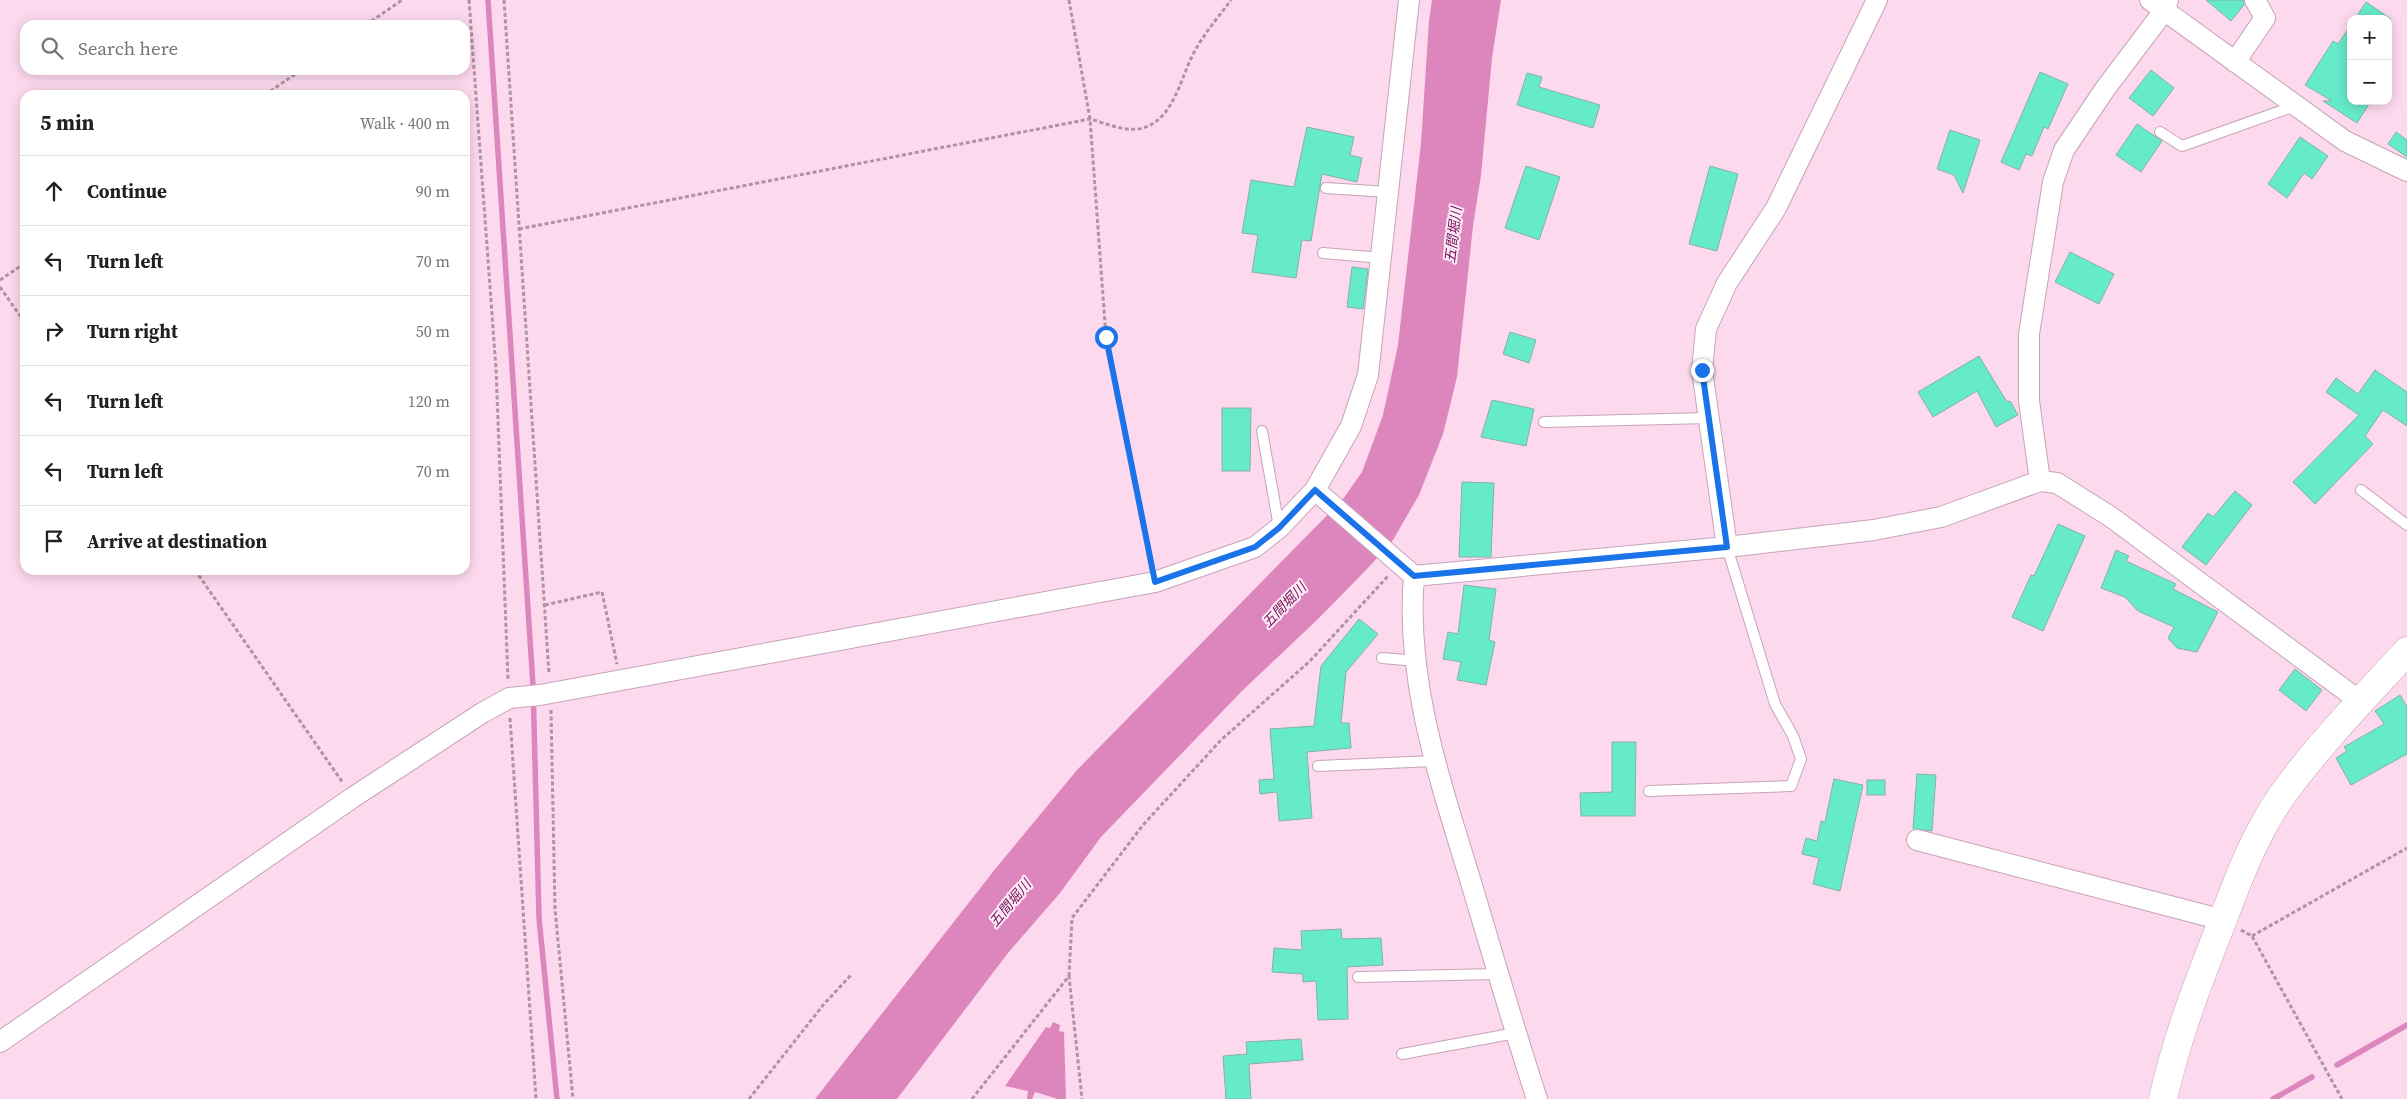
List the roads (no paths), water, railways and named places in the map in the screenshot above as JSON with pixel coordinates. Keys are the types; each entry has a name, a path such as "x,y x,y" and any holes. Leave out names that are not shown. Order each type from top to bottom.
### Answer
{"street":[{"path":"0,1042 352,798 482,713 514,698 620,681 1155,582 1255,547 1279,528 1315,490 1352,426 1368,375 1409,0"},
{"path":"1727,547 1702,370 1706,330 1727,283 1776,208 1877,0"},
{"path":"2234,62 2265,18 2256,0"},
{"path":"2040,480 2029,401 2029,334 2054,182 2064,150 2161,4 2234,62 2345,141 2407,171"},
{"path":"1401,565 1727,547 1874,530 1942,517 2040,480 2057,483 2111,517 2361,702"},
{"path":"1315,490 1401,565 1412,602 1420,698 1434,761 1537,1099"},
{"path":"2163,1099 2179,1040 2223,920 2244,864 2264,824 2284,793 2407,651"},
{"path":"1917,840 2223,920"}],"lane":[{"path":"2160,132 2182,146 2296,106"},
{"path":"1326,188 1388,192"},
{"path":"1323,253 1382,258"},
{"path":"1544,422 1708,418"},
{"path":"1262,431 1279,528"},
{"path":"2362,490 2407,525"},
{"path":"1649,791 1791,786 1801,759 1793,736 1776,704 1727,547"},
{"path":"1382,658 1416,660"},
{"path":"1318,766 1434,761"},
{"path":"1358,977 1498,974"},
{"path":"1402,1054 1516,1033"}],"water":[{"name":"五間堀川","path":"1432,0 1501,0 1492,58 1481,175 1473,226 1457,377 1443,434 1419,495 1393,540 1368,568 1317,620 1242,691 1101,837 1060,893 1008,953 897,1099 815,1099 996,868 1077,770 1343,499 1362,472 1383,415 1398,345 1421,143"},
{"path":"1053,1022 1060,1025 1059,1031 1064,1032 1066,1099 1058,1099 1035,1092 1032,1099 1027,1099 1028,1091 1005,1086 1046,1027 1050,1028"}],"waterway":[{"path":"488,0 533,685 539,918 557,1099"},
{"path":"2337,1065 2407,1025"},
{"path":"2273,1099 2312,1077"}]}
